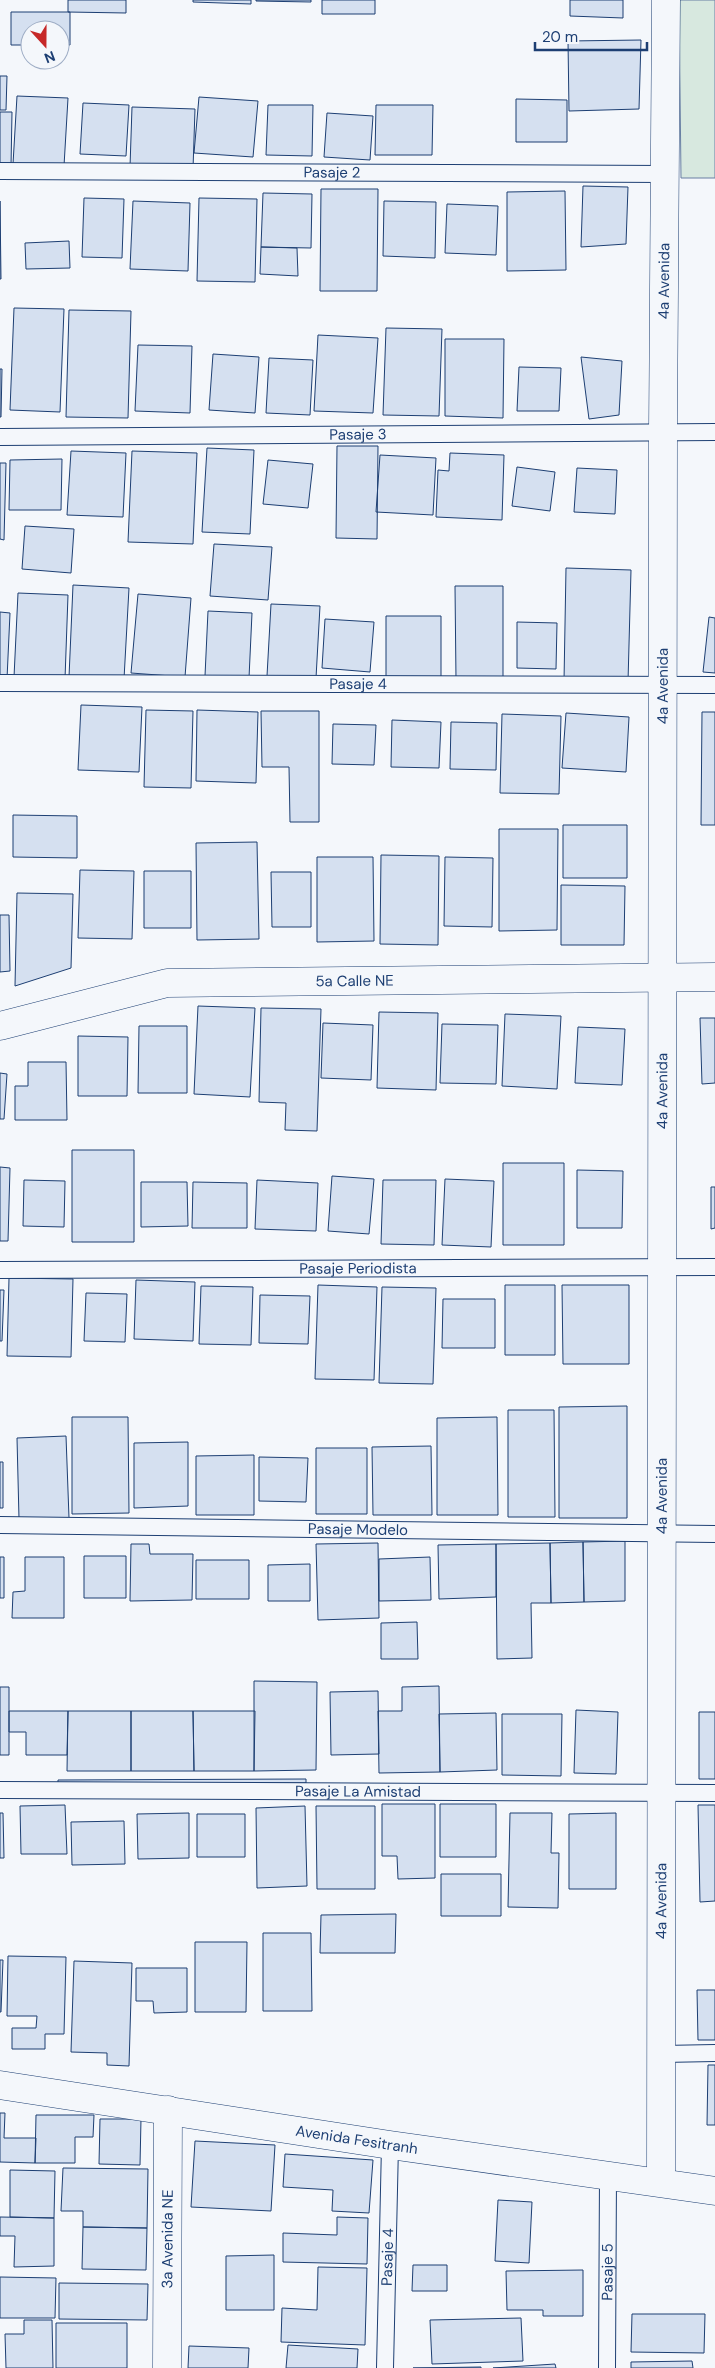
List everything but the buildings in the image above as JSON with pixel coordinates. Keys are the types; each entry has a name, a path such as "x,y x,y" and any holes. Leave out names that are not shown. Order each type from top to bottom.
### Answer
{"street":[{"name":"4a Avenida","path":"661,2182 664,976 663,433 666,0"},
{"name":"5a Calle NE","path":"0,1026 167,983 664,976 715,977"},
{"name":"Avenida Fesitranh","path":"0,2085 390,2145 715,2191"},
{"name":"3a Avenida NE","path":"167,2368 168,2110"}],"lane":[{"name":"Pasaje 2","path":"0,171 665,174"},
{"name":"Pasaje 3","path":"0,437 715,432"},
{"name":"Pasaje 4","path":"0,683 715,685"},
{"name":"Pasaje Periodista","path":"0,1270 715,1267"},
{"name":"Pasaje Modelo","path":"0,1525 715,1534"},
{"name":"Pasaje La Amistad","path":"0,1790 715,1793"},
{"path":"662,2054 715,2054"},
{"name":"Pasaje 4","path":"385,2368 390,2145"},
{"name":"Pasaje 5","path":"607,2368 608,2175"}],"shaded area":[{"path":"679,0 715,0 715,178 681,178"}]}
